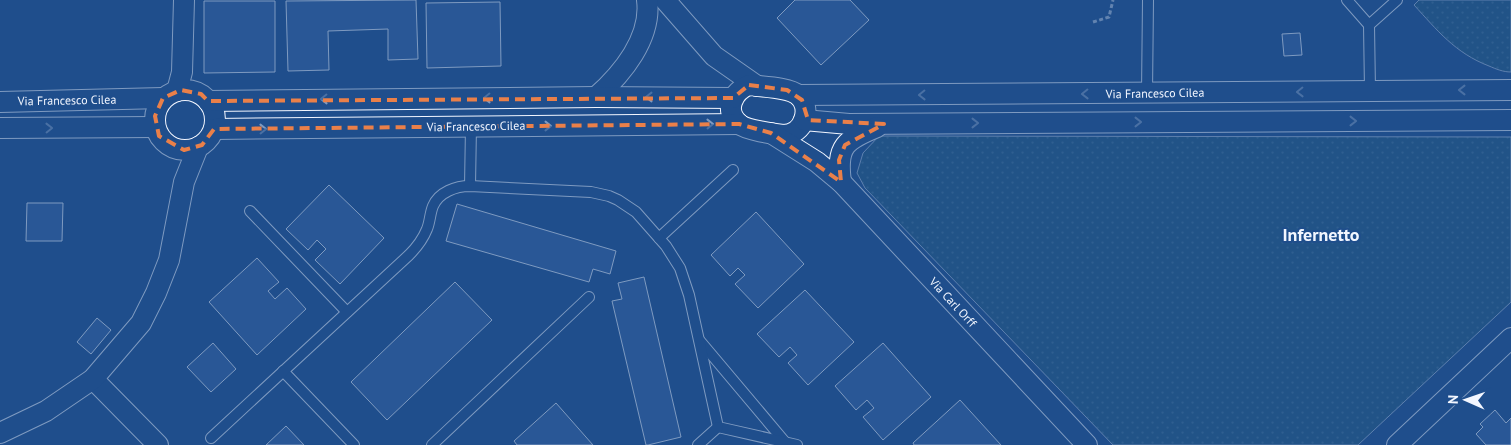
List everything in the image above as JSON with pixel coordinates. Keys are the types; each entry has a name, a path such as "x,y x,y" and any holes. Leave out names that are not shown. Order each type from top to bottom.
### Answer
{"street":[{"path":"177,93 182,72 184,0"},
{"path":"596,97 616,78 633,54 641,37 646,18 647,0"},
{"path":"665,0 714,56 757,86"},
{"path":"714,56 734,96 731,112 739,124"},
{"name":"Via Francesco Cilea","path":"208,100 734,96 743,87 749,85 787,90 798,96 1511,90"},
{"path":"177,93 201,94 208,100 215,120 214,129 209,138 198,147 184,150 174,148 162,140 155,127 154,116 157,107 177,93"},
{"name":"Via Francesco Cilea","path":"0,102 177,93"},
{"path":"798,96 805,106 804,122 849,124 1511,120"},
{"name":"Via Francesco Cilea","path":"214,129 739,124 745,128 783,135 799,128 804,122"},
{"name":"Via Carl Orff","path":"804,122 817,162"},
{"path":"841,182 840,160 841,152 845,145 854,137 884,124"},
{"path":"0,128 155,127"},
{"name":"Via Carl Orff","path":"771,133 817,162 841,182 1087,445"},
{"path":"0,433 46,412 93,379 141,323 156,293 169,260 184,182 198,147"},
{"path":"174,148 184,182"},
{"path":"1397,445 1511,338"},
{"path":"93,379 158,445"}],"lane":[{"path":"1147,93 1148,0"},
{"path":"1347,0 1369,25 1370,91"},
{"path":"1369,25 1397,0"},
{"path":"470,186 471,126"},
{"path":"659,238 733,170"},
{"path":"211,438 416,248 426,230 434,204 438,199 454,188 470,186 591,192 609,196 636,212 673,256 682,274 689,295 718,427"},
{"path":"250,211 347,312"},
{"path":"432,445 589,297"},
{"path":"699,340 785,442"},
{"path":"283,371 354,445"},
{"path":"718,427 797,445"},
{"path":"698,445 718,427"}],"path":[{"path":"1093,22 1109,17 1113,0"}],"highlighted area":[{"path":"749,85 787,90 802,100 808,120 884,124 845,145 839,160 841,182 771,133 739,124 214,129 202,145 184,150 159,136 155,116 163,98 181,90 201,94 208,101 733,98"}],"shaded area":[{"path":"1419,0 1511,0 1511,72 1477,61 1456,48 1414,5"},
{"path":"879,136 1511,137 1511,302 1358,445 1113,445 865,188 857,173 863,153"}],"building":[{"path":"416,0 418,59 388,60 388,29 328,31 329,70 288,71 286,1"},
{"path":"795,0 850,0 869,20 821,65 777,18"},
{"path":"204,1 275,1 275,72 204,73"},
{"path":"500,2 501,66 427,68 426,3"},
{"path":"1300,33 1302,55 1284,56 1282,34"},
{"path":"329,185 384,238 340,284 315,260 326,249 317,240 308,250 286,229"},
{"path":"27,203 63,203 62,241 26,241"},
{"path":"457,204 616,251 610,274 593,269 589,282 446,241"},
{"path":"756,212 804,264 758,308 735,284 745,275 738,268 730,276 711,255"},
{"path":"257,258 279,282 268,291 275,299 287,288 306,309 257,355 209,302"},
{"path":"644,277 681,437 648,445 646,445 612,301 622,299 618,283"},
{"path":"455,282 492,320 387,420 351,382"},
{"path":"805,290 854,342 808,385 788,363 797,355 790,347 779,357 757,334"},
{"path":"97,318 111,330 91,354 77,342"},
{"path":"213,343 236,369 211,392 187,367"},
{"path":"883,343 931,397 883,440 863,417 874,408 867,400 856,410 835,386"},
{"path":"960,400 1001,445 914,445 913,443"},
{"path":"556,403 593,445 517,445 514,441"},
{"path":"1495,410 1506,423 1511,418 1511,445 1486,445 1476,434 1483,427 1480,424"},
{"path":"286,426 304,445 266,445"}],"district":[{"name":"Infernetto","path":"1321,234"}]}
